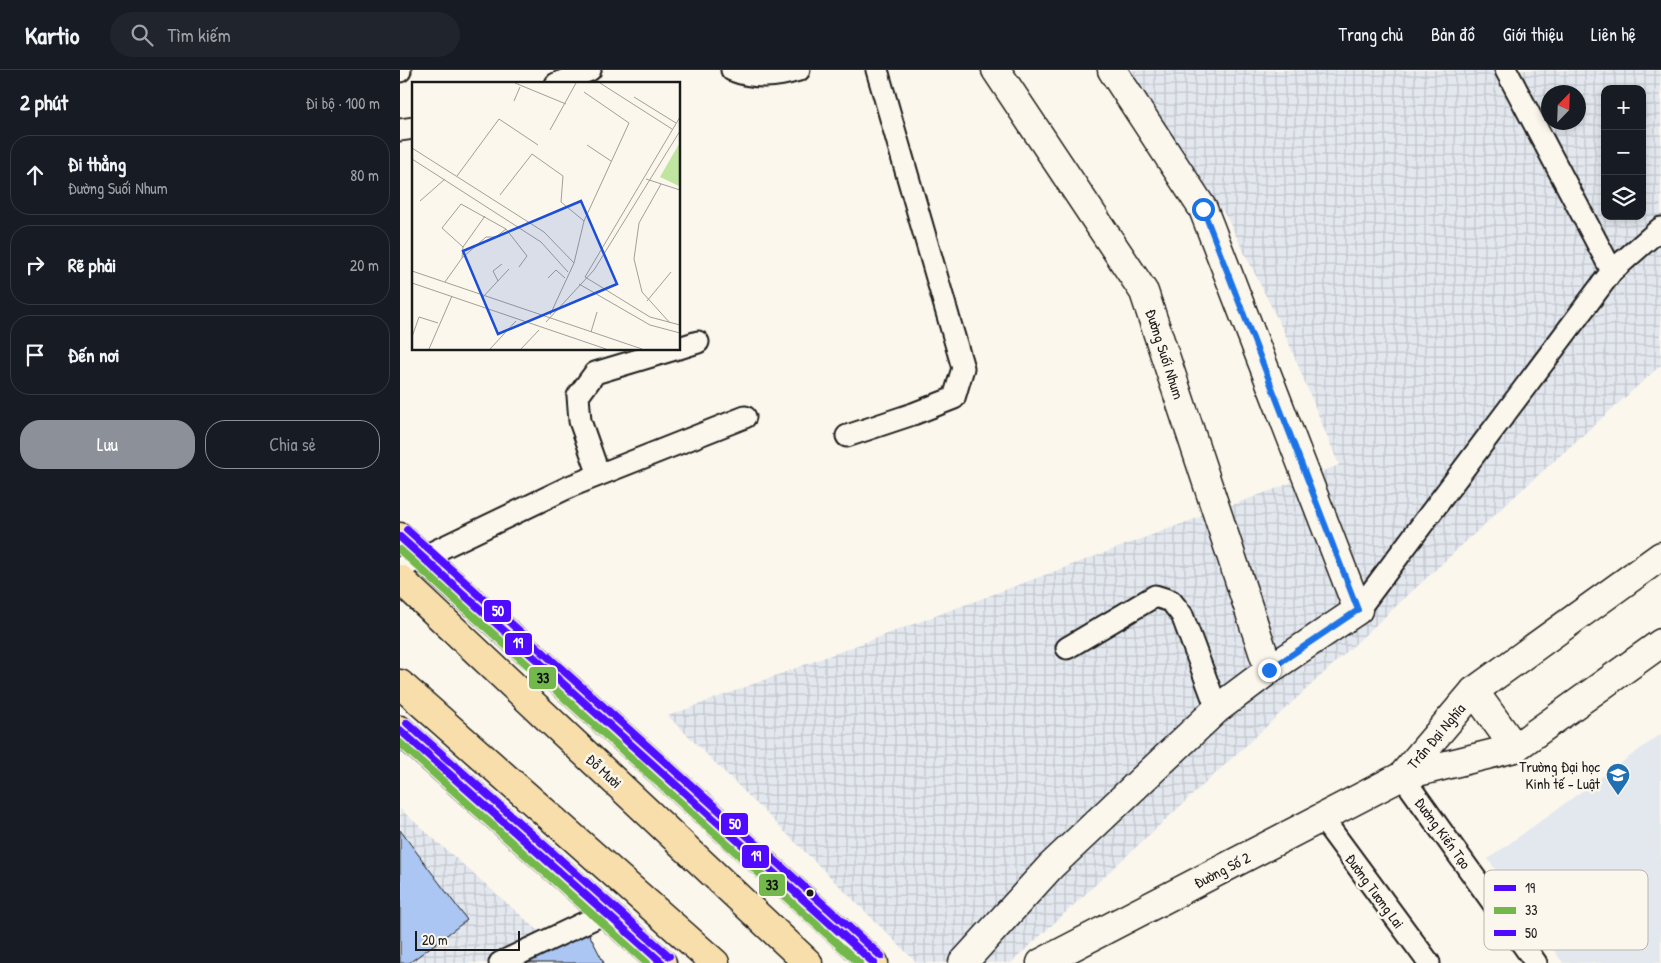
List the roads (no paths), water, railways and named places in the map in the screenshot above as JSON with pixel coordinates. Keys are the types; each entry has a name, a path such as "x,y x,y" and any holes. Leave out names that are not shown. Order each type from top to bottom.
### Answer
{"highway":[{"path":"400,537 411,562 874,963"},
{"name":"Đỗ Mười","path":"400,579 808,963"},
{"path":"400,684 715,963"},
{"path":"400,730 607,912 662,963"}],"street":[{"name":"Đường Suối Nhum","path":"996,70 1144,292 1269,670"},
{"path":"963,963 1051,866 1217,709 1269,670 1358,610 1203,209 1112,70"},
{"name":"Trần Đại Nghĩa","path":"1402,776 1474,691 1661,556"},
{"name":"Trần Đại Nghĩa","path":"1402,776 1515,748 1661,643"},
{"path":"1474,691 1515,748"},
{"name":"Đường Số 2","path":"1041,963 1402,776"}],"lane":[{"path":"561,82 590,70"},
{"path":"732,70 748,76 781,76 799,70"},
{"path":"847,436 914,414 954,398 963,368 877,70"},
{"path":"1506,70 1612,271"},
{"path":"1358,610 1612,271 1661,228"},
{"path":"599,475 580,421 578,396 595,372 672,350"},
{"path":"411,562 599,475 745,417"},
{"path":"1067,648 1155,596 1171,601 1182,614 1217,709"},
{"name":"Đường Kiến Tạo","path":"1402,776 1484,890"},
{"name":"Đường Tương Lai","path":"1322,818 1429,963"},
{"path":"500,963 607,912"},
{"name":"Đường Kiến Tạo","path":"1527,950 1536,963"}],"place":[{"name":"Trường Đại học Kinh tế - Luật","path":"1618,796"}]}
